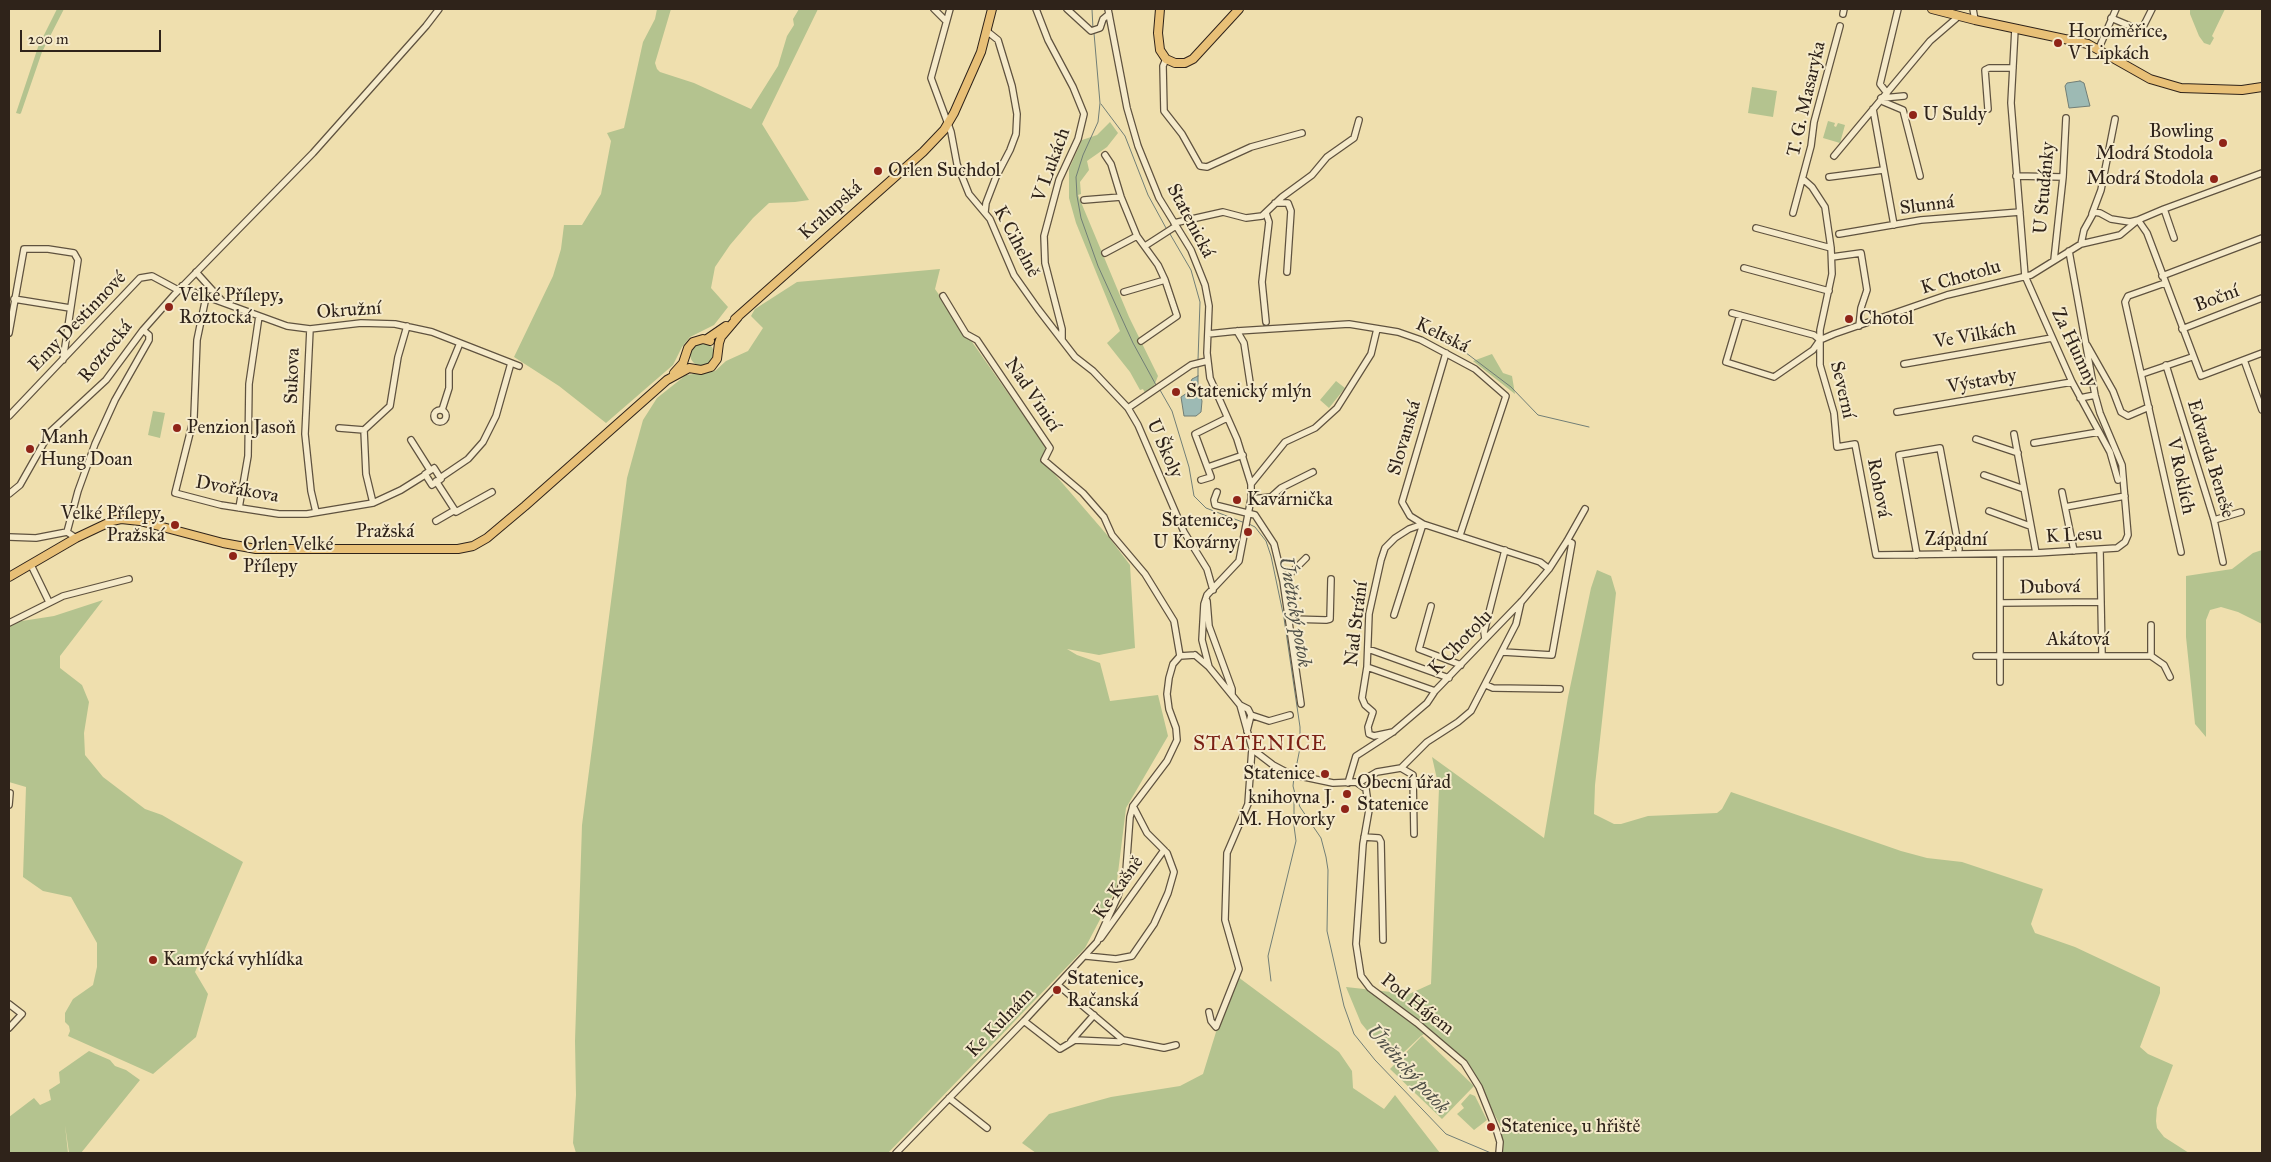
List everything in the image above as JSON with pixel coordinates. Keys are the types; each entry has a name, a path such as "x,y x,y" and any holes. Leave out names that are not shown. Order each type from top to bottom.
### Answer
{"main road":[{"name":"Kralupská","path":"707,339 738,317 923,152 948,124 981,52 988,32 992,9"},
{"path":"1160,9 1158,34 1160,50 1166,59 1175,63 1185,63 1193,59 1239,9"},
{"path":"1932,9 2099,48 2150,79 2182,88 2242,90 2262,87"},
{"path":"667,380 689,368 701,370 711,367 717,359 722,337 738,317"},
{"path":"667,380 684,363 688,348 693,342 699,339 707,339 714,344 718,352"},
{"path":"687,355 688,360 695,368"},
{"name":"Pražská","path":"9,577 76,538 112,521 130,519 223,543 256,549 458,549 483,541 667,380"}],"street":[{"name":"Roztocká","path":"9,494 20,484 50,432 106,380 143,330 180,288 313,153 408,48 439,9"},
{"path":"934,9 946,21"},
{"name":"K Cihelně","path":"950,9 931,78 952,132 957,164 970,194 990,219 1014,275 1062,339"},
{"name":"V Lukách","path":"1036,9 1048,40 1073,87 1084,114 1078,139 1060,180 1043,242 1044,264 1062,329 1062,339"},
{"path":"1067,9 1091,31 1100,28 1108,11"},
{"path":"1888,93 1880,84 1898,9"},
{"path":"1973,9 1975,20"},
{"path":"2099,48 2116,9"},
{"path":"2111,18 2137,29 2143,27 2152,9"},
{"name":"Statenická","path":"1108,11 1127,108 1138,146 1159,198 1191,250 1205,285 1209,306 1207,361 1213,387 1243,455 1252,484 1252,499 1239,561 1207,596"},
{"path":"1834,156 1930,41 1959,16"},
{"name":"T. G. Masaryka","path":"1793,213 1811,146 1814,122 1840,26"},
{"name":"Za Humny","path":"2014,29 2012,103 2025,276 2080,398 2099,432 2109,443 2118,480"},
{"path":"985,212 992,186 1016,134 1017,114 1010,78 998,40 988,32"},
{"path":"1166,59 1163,66 1164,111 1182,134 1200,166 1207,167 1250,148 1302,133"},
{"path":"1988,109 1985,70 1989,68 2013,68"},
{"path":"1881,98 1904,96"},
{"path":"1881,98 1903,110 1920,176"},
{"path":"1873,109 1894,225"},
{"name":"U Studánky","path":"2054,260 2063,177 2066,118"},
{"path":"2081,244 2084,230 2101,190 2115,119"},
{"path":"1145,246 1168,232 1175,224 1223,212 1246,218 1266,213 1275,203 1312,175 1327,157 1354,138 1359,120"},
{"path":"1106,155 1137,236 1165,280 1177,316 1141,341"},
{"path":"1829,177 1883,170"},
{"path":"2092,214 2096,211 2111,219 2130,222 2262,173"},
{"path":"2016,176 2063,177"},
{"name":"T. G. Masaryka","path":"1802,179 1812,187 1825,207 1831,248 1832,274 1820,330 1820,340"},
{"path":"1084,200 1121,197"},
{"path":"1275,203 1288,203 1291,211 1287,272"},
{"path":"2164,209 2174,238"},
{"name":"Slunná","path":"1839,234 1921,220 2020,212"},
{"path":"1266,213 1269,222 1262,282 1266,322"},
{"path":"2138,220 2147,233 2192,357 2201,376 2262,353"},
{"name":"K Chotolu","path":"1740,315 1726,362 1774,377 1812,350 1820,340 1947,295 2036,272 2081,244 2120,236 2138,220"},
{"path":"1756,228 1831,248"},
{"path":"1105,253 1137,236"},
{"path":"2162,276 2262,238"},
{"path":"9,333 24,249 48,249 77,255 78,260 63,360"},
{"path":"2069,251 2095,396 2109,443"},
{"path":"1832,257 1861,253 1867,290 1861,308 1859,326"},
{"path":"1744,268 1829,291"},
{"path":"196,272 224,303"},
{"name":"Emy Destinnové","path":"9,416 140,278 150,275 180,288"},
{"path":"1124,292 1165,280"},
{"name":"V Roklích","path":"2165,283 2128,296 2125,299 2181,552"},
{"name":"Okružní","path":"180,288 287,326 310,329 372,322 407,326 432,332 519,366"},
{"name":"Nad Vinicí","path":"944,296 966,334 976,340 1050,448 1044,460 1083,493 1104,517 1112,535 1145,574 1174,621 1180,656"},
{"name":"Dvořákova","path":"206,297 197,340 194,417 175,493 239,508 279,514 316,512 374,503 401,490 428,473"},
{"name":"Boční","path":"2182,329 2262,298"},
{"path":"14,299 70,308"},
{"path":"1732,313 1814,335 1820,340"},
{"path":"239,508 248,456 249,384 259,316"},
{"name":"Keltská","path":"1208,334 1349,324 1398,332 1421,340 1475,369 1506,396 1460,535"},
{"path":"339,428 364,430 390,406 398,357 407,326"},
{"name":"Sukova","path":"310,329 305,434 311,491 316,512"},
{"path":"1252,484 1285,442 1315,428 1337,408 1371,354 1377,329"},
{"path":"67,532 78,490 95,444 115,400 149,340 149,335 143,330"},
{"path":"1237,331 1244,343 1251,389"},
{"name":"Ve Vilkách","path":"1904,364 2052,338"},
{"name":"U Školy","path":"1062,339 1075,357 1093,371 1128,408 1138,425 1184,532 1207,569 1212,590"},
{"name":"Severní","path":"1820,340 1818,354 1834,413 1837,447"},
{"path":"2084,341 2113,391 2121,412 2128,416 2149,407"},
{"path":"442,410 449,388 450,370 460,343"},
{"name":"Slovanská","path":"1423,524 1410,516 1402,502 1446,353"},
{"path":"2142,374 2192,357"},
{"path":"2244,360 2262,410"},
{"path":"1128,408 1197,363 1207,361"},
{"path":"411,440 432,484 468,459 483,442 496,416 511,363"},
{"name":"Edvarda Beneše","path":"2166,365 2214,520 2223,562"},
{"name":"Výstavby","path":"1897,412 2072,382"},
{"path":"2080,398 2095,396"},
{"path":"1202,480 1211,477 1195,434 1227,418"},
{"path":"364,430 366,474 374,503"},
{"path":"2034,444 2099,432"},
{"name":"K Lesu","path":"2014,434 2036,553 2118,548 2127,540 2122,470 2109,443"},
{"path":"1976,439 2018,453"},
{"name":"Rohová","path":"1837,447 1855,444 1876,555"},
{"path":"1917,555 1899,454 1940,448 1958,549"},
{"path":"1208,468 1243,455"},
{"path":"428,473 434,468 438,480 455,510"},
{"path":"1252,499 1272,496 1279,489 1313,472"},
{"path":"1984,475 2024,489"},
{"path":"436,521 455,510 459,512 492,492"},
{"path":"1217,492 1214,500 1215,505 1248,516 1255,515 1274,544 1290,619 1302,704"},
{"path":"2062,492 2074,551"},
{"path":"2065,507 2125,496"},
{"name":"K Chotolu","path":"1348,783 1356,756 1393,732 1427,703 1435,692 1522,601 1570,542 1584,509"},
{"name":"K Lesu","path":"1989,511 2030,526"},
{"path":"2214,520 2241,512"},
{"path":"1394,615 1423,524 1540,562 1548,569"},
{"name":"Nad Strání","path":"1393,732 1374,736 1369,734 1368,727 1373,712 1365,705 1362,698 1367,667 1369,614 1385,548 1395,538 1423,524"},
{"path":"9,537 36,538 67,532 76,538"},
{"path":"1503,652 1552,655 1570,542"},
{"path":"1485,639 1484,632 1505,550"},
{"path":"2100,550 2102,656"},
{"name":"Západní","path":"1876,555 2036,553"},
{"path":"2000,554 2000,682"},
{"path":"1282,576 1291,573 1306,558"},
{"path":"31,565 49,602"},
{"path":"9,623 49,602 80,591 129,579"},
{"path":"1290,619 1326,620 1330,618 1331,579"},
{"path":"1207,596 1204,604 1202,640 1210,668"},
{"path":"1207,596 1209,626 1232,688 1232,694"},
{"path":"1252,748 1272,765 1290,774 1333,783 1358,783 1377,772 1401,768 1427,742 1458,722 1471,711 1516,624 1522,601"},
{"name":"Dubová","path":"2000,603 2100,602"},
{"path":"1431,606 1419,649 1461,665"},
{"path":"2151,625 2151,656 2164,665 2170,677"},
{"path":"1195,654 1202,640"},
{"path":"1368,649 1449,678"},
{"path":"1180,656 1195,654"},
{"path":"1195,654 1210,668 1240,705 1252,748 1248,804 1227,853 1225,920 1239,969 1216,1027 1211,1021 1209,1012"},
{"name":"Ke Kulnám","path":"896,1153 1086,956 1097,942 1118,896 1126,871 1130,817 1133,806 1167,761 1177,740 1176,728 1169,709 1167,694 1173,664 1180,656"},
{"name":"Akátová","path":"1976,656 2151,656"},
{"path":"1367,667 1435,692"},
{"path":"1486,685 1493,688 1560,689"},
{"path":"1240,705 1248,708 1251,715 1247,731"},
{"path":"1251,715 1269,721 1290,714"},
{"path":"1401,768 1413,775 1414,834"},
{"name":"Pod Hájem","path":"1358,783 1364,787 1367,793 1368,810 1364,837 1356,944 1362,979 1370,988 1428,1031 1464,1064 1479,1087 1490,1111 1500,1139 1499,1153"},
{"path":"9,805 10,793"},
{"path":"1086,956 1116,959 1132,956 1154,924 1168,893 1174,872 1167,853 1147,833 1133,806"},
{"path":"1364,837 1379,838 1381,842 1383,940"},
{"name":"Ke Kašně","path":"1097,942 1106,933 1164,850"},
{"path":"1058,985 1123,1040"},
{"path":"9,1004 22,1014 9,1028"},
{"path":"1024,1021 1060,1050 1071,1042 1094,1014"},
{"path":"1071,1042 1079,1040 1120,1042 1123,1040 1164,1048 1176,1045"},
{"path":"949,1098 987,1128"}],"green space":[{"path":"57,9 64,9 42,52 21,113 16,113 38,47"},
{"path":"657,9 671,9 655,63 657,69 660,72 694,83 751,109 778,66 787,36 794,25 793,19 799,9 818,9 762,124 809,200 769,203 753,218 730,245 715,267 711,288 728,307 714,325 690,337 682,347 673,365 606,423 559,386 514,357 553,276 561,249 564,225 582,225 601,194 611,141 607,133 624,128 643,42 655,19"},
{"path":"2190,9 2225,9 2212,36 2214,38 2210,45 2204,43 2199,36 2190,14"},
{"path":"1752,87 1777,91 1773,117 1748,113"},
{"path":"1828,121 1835,123 1834,126 1836,127 1838,123 1845,125 1840,143 1823,138"},
{"path":"1110,122 1118,133 1107,147 1087,161 1089,170 1080,182 1081,194 1078,195 1129,317 1158,376 1154,386 1145,393 1143,389 1140,390 1130,372 1107,343 1120,331 1076,223 1069,198 1069,169 1082,140 1097,135"},
{"path":"940,269 935,289 1047,449 1045,463 1108,536 1130,565 1135,648 1099,655 1067,649 1077,655 1100,663 1110,701 1158,695 1168,736 1126,808 1116,889 1085,948 888,1153 576,1153 573,1143 576,1095 575,1041 582,825 627,478 643,420 657,398 686,375 715,371 726,361 748,351 763,328 751,316 755,309 797,282"},
{"path":"702,342 710,346 714,354 710,362 702,366 694,362 690,354 694,346"},
{"path":"1492,354 1503,373 1512,376 1515,394 1473,361"},
{"path":"1336,381 1345,388 1329,408 1320,400"},
{"path":"153,411 165,413 160,438 148,435"},
{"path":"2262,550 2262,624 2238,612 2221,607 2210,610 2206,620 2206,737 2195,724 2186,637 2186,576 2232,569 2253,553"},
{"path":"1597,570 1611,576 1616,593 1595,785 1594,814 1614,824 1621,824 1648,816 1717,813 1722,809 1731,792 1901,851 1927,858 1962,862 2043,889 2031,924 2035,933 2075,947 2160,987 2160,993 2140,1047 2148,1054 2173,1065 2157,1108 2157,1128 2164,1137 2189,1153 1501,1153 1502,1128 1469,1070 1430,1030 1395,1058 1374,1039 1361,1023 1346,987 1409,994 1431,984 1439,788 1432,757 1544,838 1568,697 1591,588"},
{"path":"103,600 60,656 60,668 82,685 89,702 84,733 85,755 103,777 145,809 162,815 243,862 195,972 208,994 196,1037 153,1074 68,1036 70,1031 69,1026 65,1022 65,1013 73,999 93,985 97,967 97,943 71,897 43,891 23,877 26,787 9,782 9,623 54,616"},
{"path":"1234,974 1339,1052 1352,1071 1353,1088 1384,1109 1395,1095 1440,1153 1036,1153 1022,1143 1049,1114 1111,1097 1180,1086 1203,1074"},
{"path":"1422,1036 1474,1086 1442,1119 1390,1069"},
{"path":"89,1051 110,1060 115,1066 126,1070 140,1080 81,1153 69,1153 65,1125 68,1153 9,1153 9,1117 34,1098 40,1105 51,1100 49,1090 60,1083 59,1072"},
{"path":"1470,1094 1475,1096 1487,1120 1474,1130 1457,1114 1464,1108 1461,1104"}],"water":[{"path":"2080,81 2084,83 2090,106 2069,108 2065,86 2067,83"},
{"path":"1198,376 1198,388 1202,401 1201,412 1196,416 1184,416 1181,397 1190,391 1189,386 1192,379"}],"waterway":[{"name":"Únětický potok","path":"1092,9 1093,29"},
{"name":"Únětický potok","path":"1094,33 1100,103 1098,122 1083,155 1076,177 1077,196 1081,218 1098,266 1133,343 1156,385"},
{"path":"1101,104 1125,136 1148,195 1166,228"},
{"path":"1170,234 1191,270 1200,302 1198,360"},
{"path":"1453,343 1511,387 1538,415 1589,427"},
{"path":"1198,367 1198,376"},
{"name":"Únětický potok","path":"1160,390 1172,411 1189,467 1194,496 1206,508 1245,523"},
{"name":"Únětický potok","path":"1249,524 1255,527 1266,541 1284,618 1300,727 1300,748 1295,773"},
{"name":"Únětický potok","path":"1294,777 1293,786 1300,807 1321,838 1326,857 1328,870 1327,931 1344,1006 1354,1034 1375,1060 1446,1134 1491,1153"},
{"path":"1271,981 1268,956 1296,841 1294,796"}],"place":[{"name":"Horoměřice, V Lipkách","path":"2058,43"},
{"name":"U Suldy","path":"1913,115"},
{"name":"Bowling Modrá Stodola","path":"2223,143"},
{"name":"Orlen Suchdol","path":"878,171"},
{"name":"Modrá Stodola","path":"2214,179"},
{"name":"Velké Přílepy, Roztocká","path":"169,307"},
{"name":"Chotol","path":"1849,319"},
{"name":"Statenický mlýn","path":"1176,392"},
{"name":"Penzion Jasoň","path":"177,428"},
{"name":"Manh Hung Doan","path":"30,449"},
{"name":"Kavárnička","path":"1237,500"},
{"name":"Velké Přílepy, Pražská","path":"175,525"},
{"name":"Statenice, U Kovárny","path":"1248,532"},
{"name":"Orlen Velké Přílepy","path":"233,556"},
{"name":"Statenice","path":"1325,774"},
{"name":"Obecní úřad Statenice","path":"1347,794"},
{"name":"knihovna J. M. Hovorky","path":"1345,809"},
{"name":"Kamýcká vyhlídka","path":"153,960"},
{"name":"Statenice, Račanská","path":"1057,990"},
{"name":"Statenice, u hřiště","path":"1491,1127"}],"district":[{"name":"STATENICE","path":"1260,745"}]}
